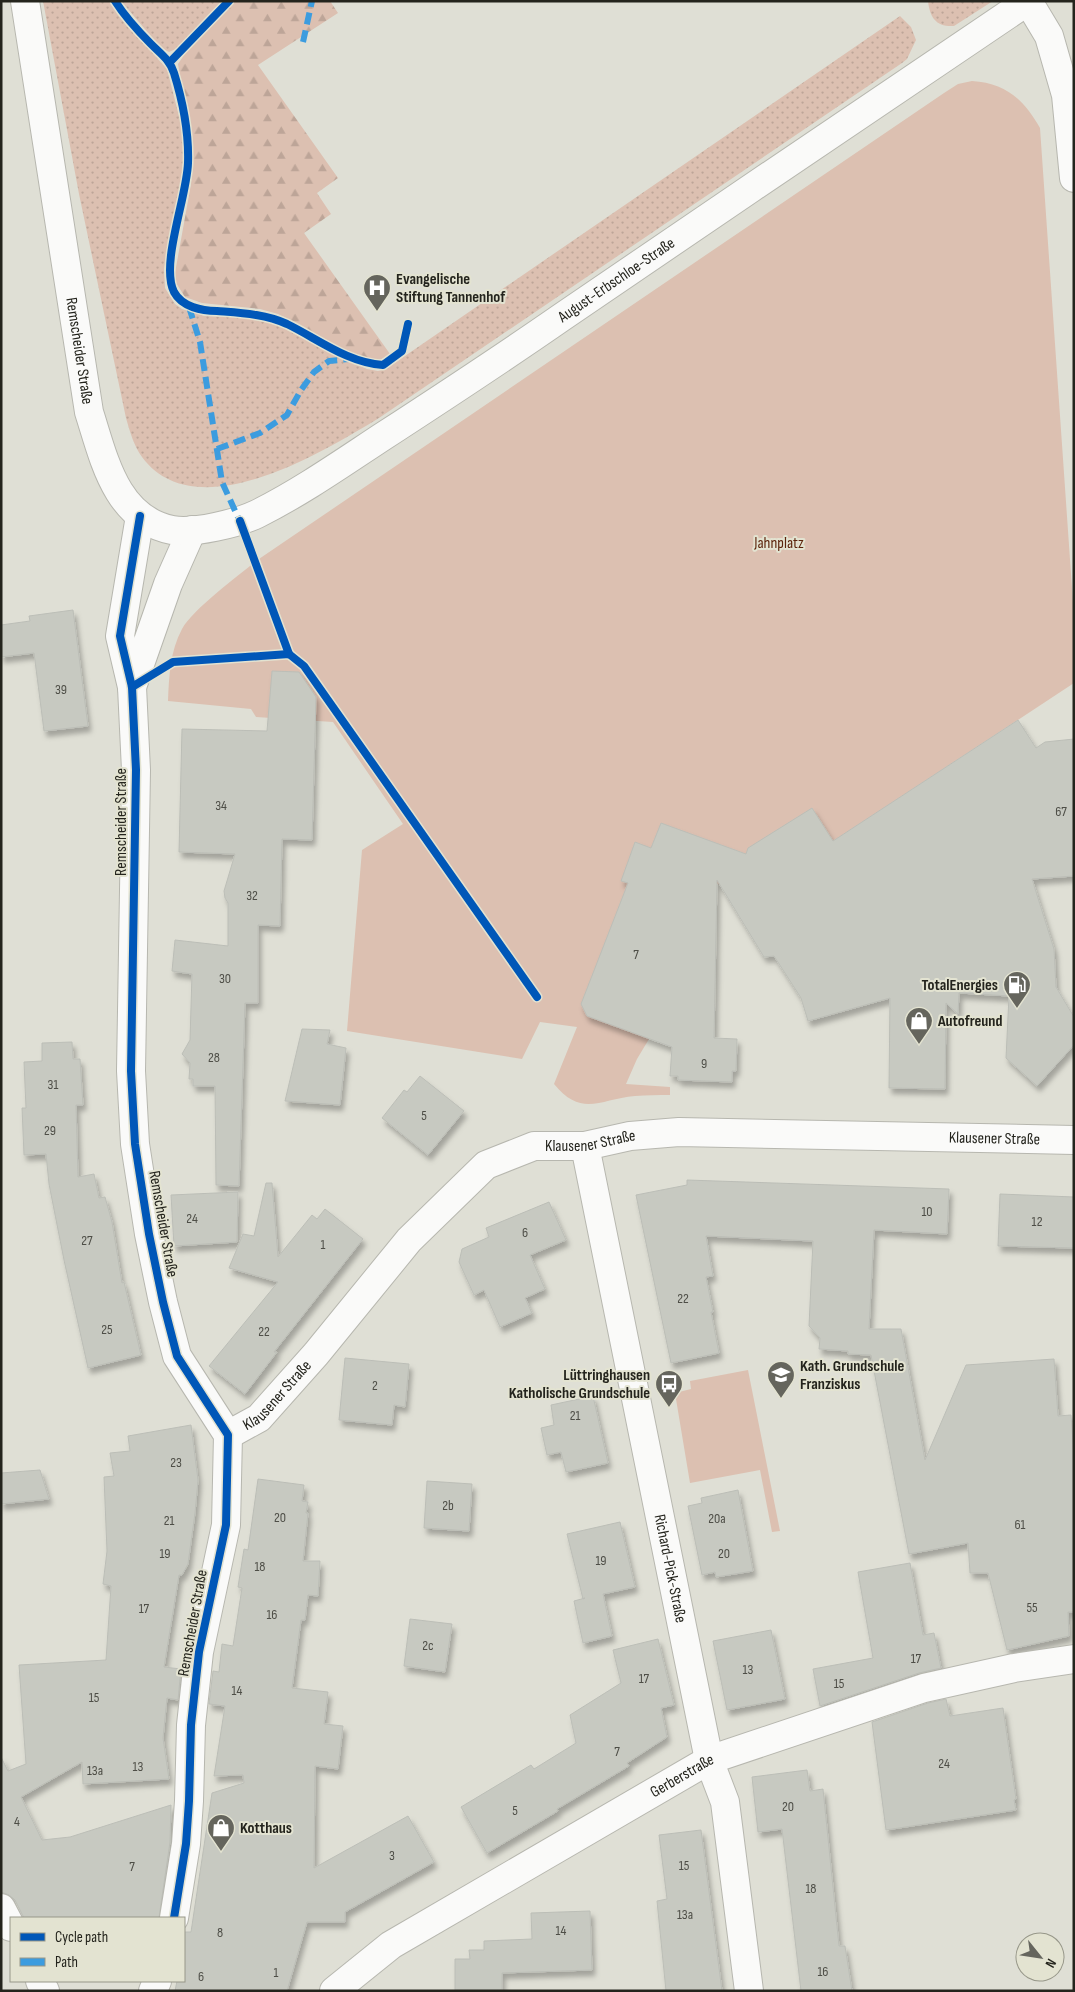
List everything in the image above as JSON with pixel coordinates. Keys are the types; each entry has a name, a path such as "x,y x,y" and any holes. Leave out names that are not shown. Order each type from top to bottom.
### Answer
{"street":[{"name":"Remscheider Straße","path":"25,1 89,412 102,454 117,491 140,516 120,636 132,687 136,770 131,1071 135,1144 149,1234 163,1302 177,1356 228,1435 226,1525 199,1652 190,1724 189,1801 186,1844 174,1917"},
{"name":"August-Erbschloe-Straße","path":"140,516 157,525 174,530 192,530 240,521 298,492 483,371 1028,1"},
{"path":"1028,1 1049,36 1066,95 1074,178"},
{"name":"Remscheider Straße","path":"132,687 168,584 192,530"},
{"name":"Klausener Straße","path":"228,1435 259,1418 409,1240 486,1165 534,1146 585,1146 630,1136 679,1132 1074,1140"},
{"name":"Richard-Pick-Straße","path":"585,1146 709,1760 725,1802 749,1991"},
{"name":"Gerberstraße","path":"334,1991 391,1945 709,1760 924,1688 1014,1668 1074,1659"},
{"path":"1,1908 10,1925"}],"green space":[{"path":"43,1 109,1 126,24 167,69 182,128 184,151 180,193 164,269 165,288 175,304 182,309 205,316 236,317 271,322 367,369 378,371 386,369 900,16 911,27 916,40 907,59 902,63 379,418 326,449 294,465 260,478 226,486 194,486 165,478 139,453 129,428 79,194"},
{"path":"121,1 223,1 178,48 169,52 161,48"},
{"path":"235,1 330,1 338,13 258,65 338,178 317,193 331,214 304,233 390,354 380,360 371,360 343,349 278,314 260,309 202,303 185,297 176,283 175,273 191,184 193,154 188,106 178,64 188,49"},
{"path":"928,1 993,1 954,26 948,26 938,23 932,17"},
{"name":"Jahnplatz","path":"972,81 995,85 1013,95 1027,109 1040,128 1074,617 1074,683 750,896 707,880 649,1039 637,1059 626,1084 670,1087 670,1095 635,1096 583,1104 574,1101 564,1094 554,1084 577,1027 540,1022 522,1059 347,1031 362,850 403,824 333,722 256,717 251,709 168,701 173,655 182,629 205,603 256,561 944,93 958,84"},
{"path":"748,1370 780,1531 772,1532 760,1470 690,1483 675,1393 691,1389 690,1381"}],"building":[{"path":"73,610 88,726 44,731 34,653 1,657 1,625 30,621 29,616"},
{"path":"272,671 299,672 316,697 312,840 282,839 280,926 258,925 258,1003 245,1003 239,1186 216,1185 215,1086 193,1086 193,1079 189,1079 190,1063 182,1054 190,1040 192,974 172,971 175,940 228,946 228,903 224,891 235,854 179,852 182,729 267,731"},
{"path":"1018,720 1036,748 1045,742 1074,739 1074,876 1032,879 1054,949 1056,987 1074,1017 1074,1045 1037,1086 1006,1058 1009,996 959,993 958,1014 946,1003 945,1089 889,1088 890,998 808,1021 801,998 774,956 764,957 717,880 714,1038 737,1039 736,1071 732,1071 732,1082 678,1080 678,1076 670,1076 672,1047 587,1016 581,1004 628,883 621,881 635,842 651,848 661,823 746,854 748,848 812,808 833,841"},
{"path":"302,1029 330,1030 327,1044 346,1048 340,1105 285,1101"},
{"path":"72,1042 73,1059 80,1059 83,1105 76,1105 78,1177 94,1174 99,1198 105,1197 112,1222 122,1283 124,1282 141,1355 88,1368 49,1184 46,1154 24,1155 22,1108 26,1108 24,1062 42,1061 42,1043"},
{"path":"420,1076 464,1111 428,1155 382,1118 404,1090 407,1092"},
{"path":"687,1180 949,1189 947,1234 874,1230 869,1329 901,1329 925,1460 966,1365 1054,1359 1058,1416 1071,1415 1074,1456 1074,1612 1068,1612 1069,1636 1007,1650 988,1573 970,1573 968,1543 909,1554 871,1355 848,1354 848,1351 819,1349 820,1338 809,1326 813,1241 706,1236 713,1276 706,1277 719,1353 671,1363 636,1195 687,1185"},
{"path":"266,1183 272,1183 278,1257 312,1215 317,1219 325,1209 363,1239 274,1352 277,1352 245,1394 209,1366 278,1282 229,1268 243,1234 254,1236"},
{"path":"238,1192 237,1242 174,1246 171,1195"},
{"path":"1000,1194 1074,1197 1074,1248 998,1246"},
{"path":"549,1202 566,1240 530,1255 545,1289 525,1298 532,1313 500,1327 484,1290 474,1295 459,1262 462,1249 489,1237 486,1228"},
{"path":"345,1358 409,1364 405,1407 394,1405 392,1425 339,1420"},
{"path":"593,1396 608,1463 566,1472 561,1452 547,1455 541,1428 554,1425 551,1405"},
{"path":"191,1425 198,1480 188,1564 182,1575 179,1575 164,1667 181,1669 178,1700 167,1698 163,1738 169,1779 83,1784 82,1762 21,1797 42,1840 70,1837 171,1805 170,1842 159,1917 24,1917 15,1900 1,1892 1,1757 8,1771 26,1764 19,1665 106,1660 111,1586 103,1584 107,1551 104,1477 114,1476 110,1453 130,1451 128,1436"},
{"path":"40,1470 49,1499 1,1504 1,1473"},
{"path":"258,1479 304,1485 302,1501 308,1502 306,1513 308,1513 303,1561 320,1561 318,1596 308,1595 305,1620 301,1620 292,1688 328,1692 324,1724 343,1726 338,1769 315,1766 314,1868 408,1816 434,1862 345,1912 345,1922 307,1922 287,1991 175,1991 177,1982 185,1982 185,1932 191,1932 212,1793 244,1783 243,1775 214,1776 225,1706 209,1704 213,1671 219,1672 222,1644 233,1646 242,1588 238,1587 244,1549 248,1550"},
{"path":"427,1481 472,1484 469,1531 424,1528"},
{"path":"738,1490 753,1571 716,1577 715,1572 702,1575 688,1506 702,1503 701,1498"},
{"path":"620,1522 635,1587 603,1594 612,1636 583,1643 574,1601 583,1599 567,1534"},
{"path":"910,1563 923,1635 934,1633 941,1668 919,1673 820,1706 813,1669 873,1658 858,1572"},
{"path":"410,1619 452,1624 445,1672 404,1666"},
{"path":"771,1630 785,1699 727,1710 713,1641"},
{"path":"658,1639 674,1705 661,1708 667,1737 627,1763 629,1766 487,1853 461,1807 531,1765 534,1769 576,1743 570,1715 621,1683 613,1650"},
{"path":"946,1699 950,1716 1003,1708 1016,1810 886,1830 872,1722 928,1703"},
{"path":"807,1770 810,1791 823,1789 839,1946 845,1946 852,1991 801,1991 782,1829 758,1832 752,1777"},
{"path":"701,1830 722,1991 666,1991 657,1901 667,1899 659,1835"},
{"path":"590,1911 592,1970 502,1973 502,1990 455,1990 455,1959 470,1959 469,1950 484,1950 484,1941 532,1939 531,1913"}],"marked path":[{"path":"303,42 312,1"},
{"path":"189,307 200,342 222,482 241,524"},
{"path":"217,449 260,433 287,415 314,372 329,361 349,359"}],"cycle path":[{"path":"115,1 132,24 170,64 183,106 188,140 187,177 170,265 171,280 174,292 178,297 187,305 199,309 253,314 270,318 287,324 345,355 358,360 383,365 402,351 408,324"},
{"path":"170,62 229,1"},
{"path":"140,516 120,636 132,687 136,770 131,1071 135,1144 149,1234 163,1302 177,1356 228,1435 226,1525 199,1652 191,1725 186,1844 174,1917"},
{"path":"240,521 289,654"},
{"path":"132,687 173,662 289,654 304,666 537,997"}],"place":[{"name":"Evangelische Stiftung Tannenhof","path":"377,312"},
{"name":"TotalEnergies","path":"1017,1009"},
{"name":"Autofreund","path":"919,1045"},
{"name":"Kath. Grundschule Franziskus","path":"781,1399"},
{"name":"Lüttringhausen Katholische Grundschule","path":"669,1408"},
{"name":"Kotthaus","path":"221,1852"}]}
